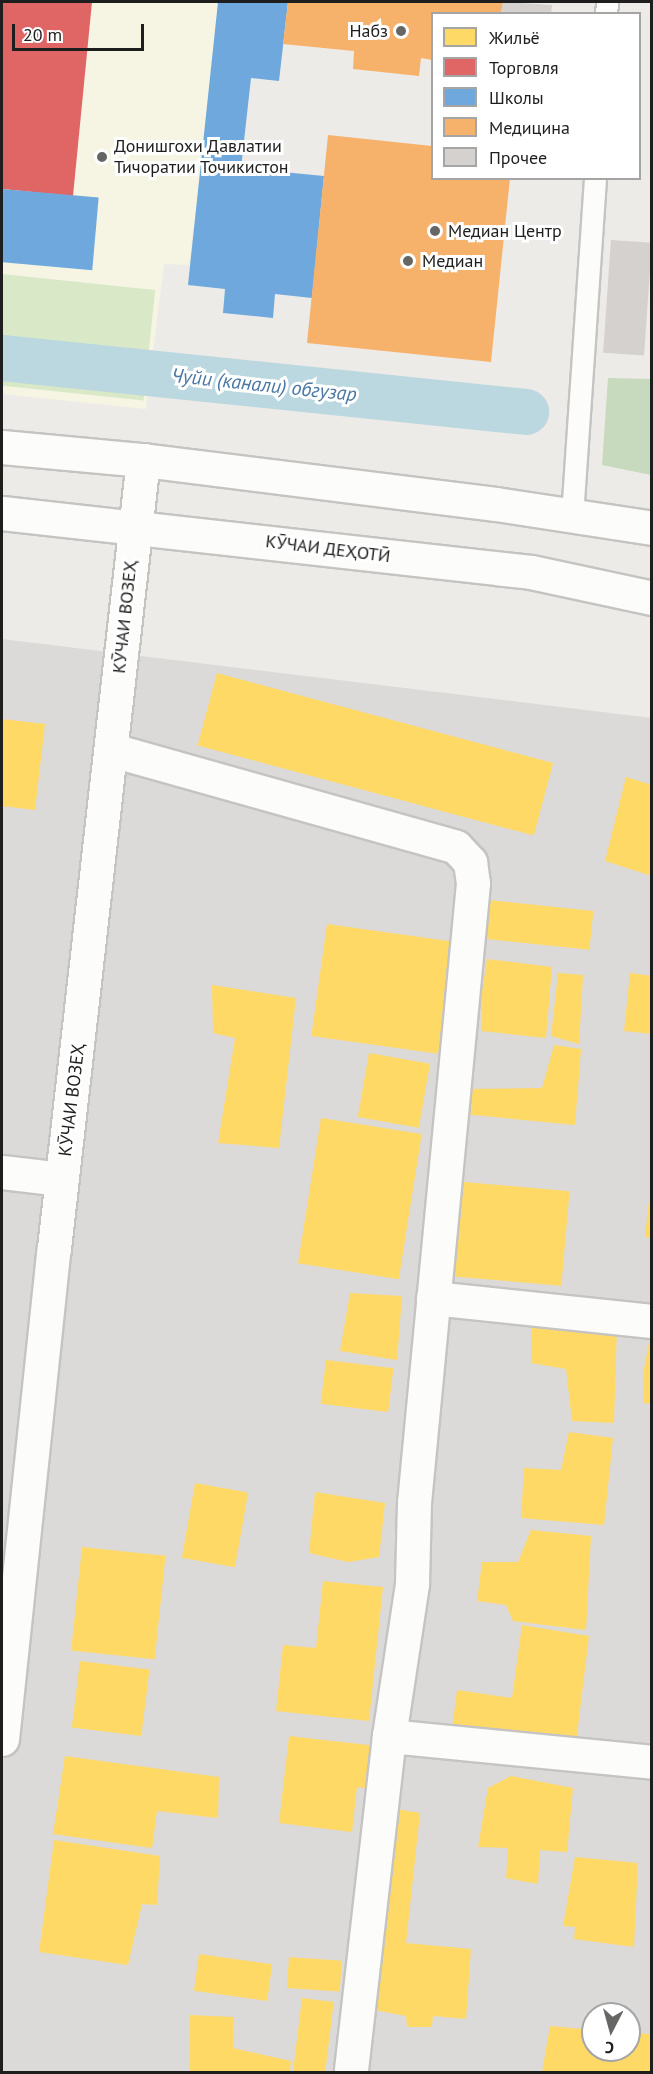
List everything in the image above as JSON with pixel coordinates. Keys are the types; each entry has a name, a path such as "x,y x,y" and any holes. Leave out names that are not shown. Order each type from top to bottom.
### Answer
{"street":[{"path":"2,447 143,460 496,504 651,528"},
{"name":"КӮЧАИ ВОЗЕҲ","path":"2,1739 143,460"},
{"name":"КӮЧАИ ДЕҲОТӢ","path":"2,513 531,572 651,598"},
{"path":"112,750 456,847 470,861 473,883 414,1502 412,1584 389,1736 351,2073"},
{"path":"2,1172 62,1179"},
{"path":"433,1298 651,1321"},
{"path":"389,1736 651,1762"}],"lane":[{"path":"572,516 595,180"}],"shaded area":[{"name":"Донишгохи Давлатии Тичоратии Точикистон","path":"2,2 222,2 189,265 164,264 146,409 2,394"},
{"path":"2,639 651,718 651,2072 2,2072"}],"green space":[{"path":"2,274 155,290 144,400 2,386"},
{"path":"608,378 651,379 651,475 602,465"}],"building: Жильё":[{"path":"217,673 553,763 534,836 198,745"},
{"path":"2,719 45,724 35,810 2,806"},
{"path":"626,777 652,785 652,876 605,861"},
{"path":"489,900 593,911 589,950 485,939"},
{"path":"327,924 454,942 438,1054 311,1036"},
{"path":"487,959 552,967 546,1038 481,1031 481,998"},
{"path":"558,973 583,975 579,1044 551,1036"},
{"path":"630,973 652,976 652,1034 624,1031"},
{"path":"212,985 296,998 279,1148 218,1143 235,1038 213,1033"},
{"path":"554,1045 581,1049 575,1125 463,1114 469,1089 542,1088"},
{"path":"369,1053 430,1064 419,1128 358,1117"},
{"path":"321,1118 422,1134 399,1279 298,1263"},
{"path":"453,1181 570,1191 561,1286 445,1276"},
{"path":"649,1200 652,1200 652,1238 645,1237"},
{"path":"350,1293 402,1296 397,1360 340,1351"},
{"path":"532,1316 617,1326 614,1423 572,1421 566,1369 531,1363"},
{"path":"650,1337 652,1337 652,1404 644,1403 643,1374"},
{"path":"326,1360 393,1368 388,1412 321,1404"},
{"path":"569,1432 613,1438 604,1525 521,1518 524,1468 561,1470"},
{"path":"195,1483 248,1492 235,1567 182,1558"},
{"path":"315,1492 385,1503 379,1557 348,1562 309,1553"},
{"path":"531,1530 591,1536 586,1630 513,1621 506,1605 477,1601 482,1562 518,1562"},
{"path":"82,1547 166,1556 155,1659 71,1650"},
{"path":"323,1581 383,1587 369,1721 276,1711 283,1645 316,1648"},
{"path":"522,1625 589,1636 576,1743 452,1729 457,1690 512,1698"},
{"path":"80,1661 149,1670 141,1736 72,1728"},
{"path":"289,1736 377,1746 372,1789 357,1787 352,1832 279,1823"},
{"path":"65,1756 219,1777 218,1818 157,1811 152,1848 53,1834"},
{"path":"511,1776 573,1788 567,1852 540,1850 538,1884 506,1878 508,1848 478,1847 488,1788"},
{"path":"396,1809 420,1813 406,1943 471,1949 466,2019 433,2016 432,2027 407,2027 406,2016 369,2009"},
{"path":"54,1840 160,1856 157,1905 142,1904 128,1965 39,1952"},
{"path":"575,1857 638,1863 634,1947 574,1939 575,1927 563,1926"},
{"path":"199,1954 272,1964 267,2001 194,1991"},
{"path":"289,1957 342,1961 340,1992 287,1988"},
{"path":"302,1998 334,2002 325,2072 293,2071"},
{"path":"190,2015 234,2017 233,2048 291,2061 290,2072 190,2072"},
{"path":"550,2026 581,2029 581,2062 641,2062 641,2034 652,2034 652,2072 542,2072"}],"building: Торговля":[{"path":"2,2 92,2 73,196 2,189"}],"building: Школы":[{"path":"218,2 288,2 279,81 251,78 241,168 324,176 312,298 275,294 273,318 223,313 225,289 188,285"},
{"path":"2,189 99,197 92,270 2,262"}],"building: Медицина":[{"path":"288,2 503,2 501,12 431,12 431,60 421,58 419,76 353,69 354,51 283,44"},
{"name":"Медиан","path":"328,135 431,146 431,180 510,180 491,362 307,343"}],"building: Прочее":[{"path":"503,2 552,5 551,12 501,12"},
{"path":"611,240 652,243 644,356 603,353"}],"waterway":[{"name":"Чуйи (канали) обгузар","path":"2,358 526,412"}],"place":[{"name":"Набз","path":"401,31"},
{"name":"Донишгохи Давлатии Тичоратии Точикистон","path":"102,157"},
{"name":"Медиан Центр","path":"435,231"},
{"name":"Медиан","path":"408,261"}]}
